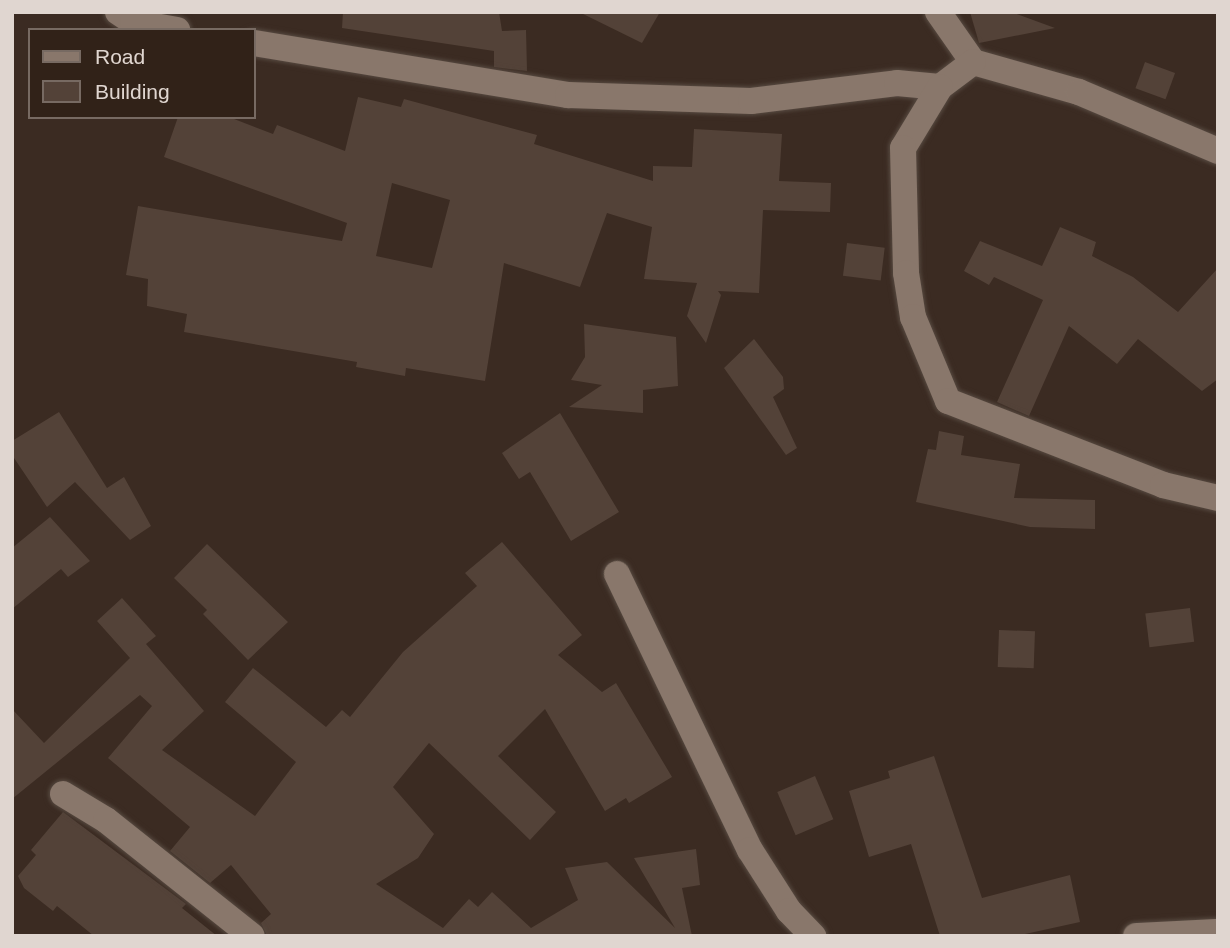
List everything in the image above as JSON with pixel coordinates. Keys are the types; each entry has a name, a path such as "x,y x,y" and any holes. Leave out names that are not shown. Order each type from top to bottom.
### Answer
{"street":[{"path":"118,12 133,22 166,28"},
{"path":"939,12 972,62 1079,92 1218,151"},
{"path":"256,43 568,95 751,101 897,83 940,87"},
{"path":"972,62 940,87 903,148 906,259 913,317 948,401 1163,485 1218,498"},
{"path":"617,574 750,850 789,911 813,936"},
{"path":"63,794 106,820 252,936"},
{"path":"1136,936 1218,932"}],"building":[{"path":"343,12 499,12 502,31 526,30 527,71 494,67 494,51 342,28"},
{"path":"579,12 660,12 642,43"},
{"path":"970,12 1011,12 1055,28 979,43"},
{"path":"1145,62 1175,73 1165,99 1135,88"},
{"path":"358,97 401,107 404,99 537,135 534,144 653,181 653,166 692,167 694,129 782,134 779,181 831,183 830,212 763,210 759,293 718,291 721,295 706,343 687,316 697,283 644,279 652,227 607,213 580,287 504,263 485,381 406,368 405,376 356,367 357,362 184,332 187,314 147,306 148,279 126,275 138,206 342,241 347,223 164,157 177,119 234,119 273,134 277,125 345,151","holes":["392,183 450,200 432,268 376,256"]},
{"path":"1060,227 1096,242 1092,256 1133,277 1178,312 1218,268 1218,379 1202,391 1138,339 1117,364 1069,326 1029,416 997,402 1043,300 994,277 989,285 964,271 980,241 1042,266"},
{"path":"847,243 885,248 881,280 843,276"},
{"path":"584,324 676,337 678,386 643,390 643,413 569,407 602,385 571,380 585,357"},
{"path":"754,339 783,377 784,389 773,397 797,448 786,455 724,368"},
{"path":"59,412 107,488 124,477 151,526 130,540 75,482 47,507 12,455 12,441"},
{"path":"560,413 619,512 571,541 530,472 519,479 502,453"},
{"path":"939,431 964,436 961,455 1020,464 1014,498 1095,500 1095,529 1030,527 916,502 928,449 936,450"},
{"path":"50,517 90,561 68,577 61,569 12,609 12,548"},
{"path":"502,542 582,635 558,655 602,692 616,683 672,777 629,803 626,798 605,811 545,709 498,756 556,812 530,840 429,743 393,787 434,834 418,858 376,884 443,928 469,899 478,907 492,892 531,928 578,900 565,868 607,862 675,928 634,858 696,849 700,885 682,888 692,936 267,936 261,923 271,914 231,865 210,883 170,851 190,827 108,758 152,706 140,695 12,799 12,709 44,743 130,658 97,621 122,598 156,636 146,644 204,711 162,750 255,816 296,762 225,702 253,668 326,727 342,710 350,717 403,652 477,586 465,573"},
{"path":"207,544 288,622 248,660 203,614 207,610 174,578"},
{"path":"1190,608 1194,642 1149,647 1145,613"},
{"path":"999,630 1035,631 1034,668 998,667"},
{"path":"934,756 982,898 1070,875 1080,922 1016,936 940,936 911,844 869,857 849,791 890,778 888,771"},
{"path":"815,776 833,819 796,835 777,792"},
{"path":"63,812 186,904 182,908 217,936 94,936 57,906 53,911 24,888 18,876 36,855 31,850"}]}
